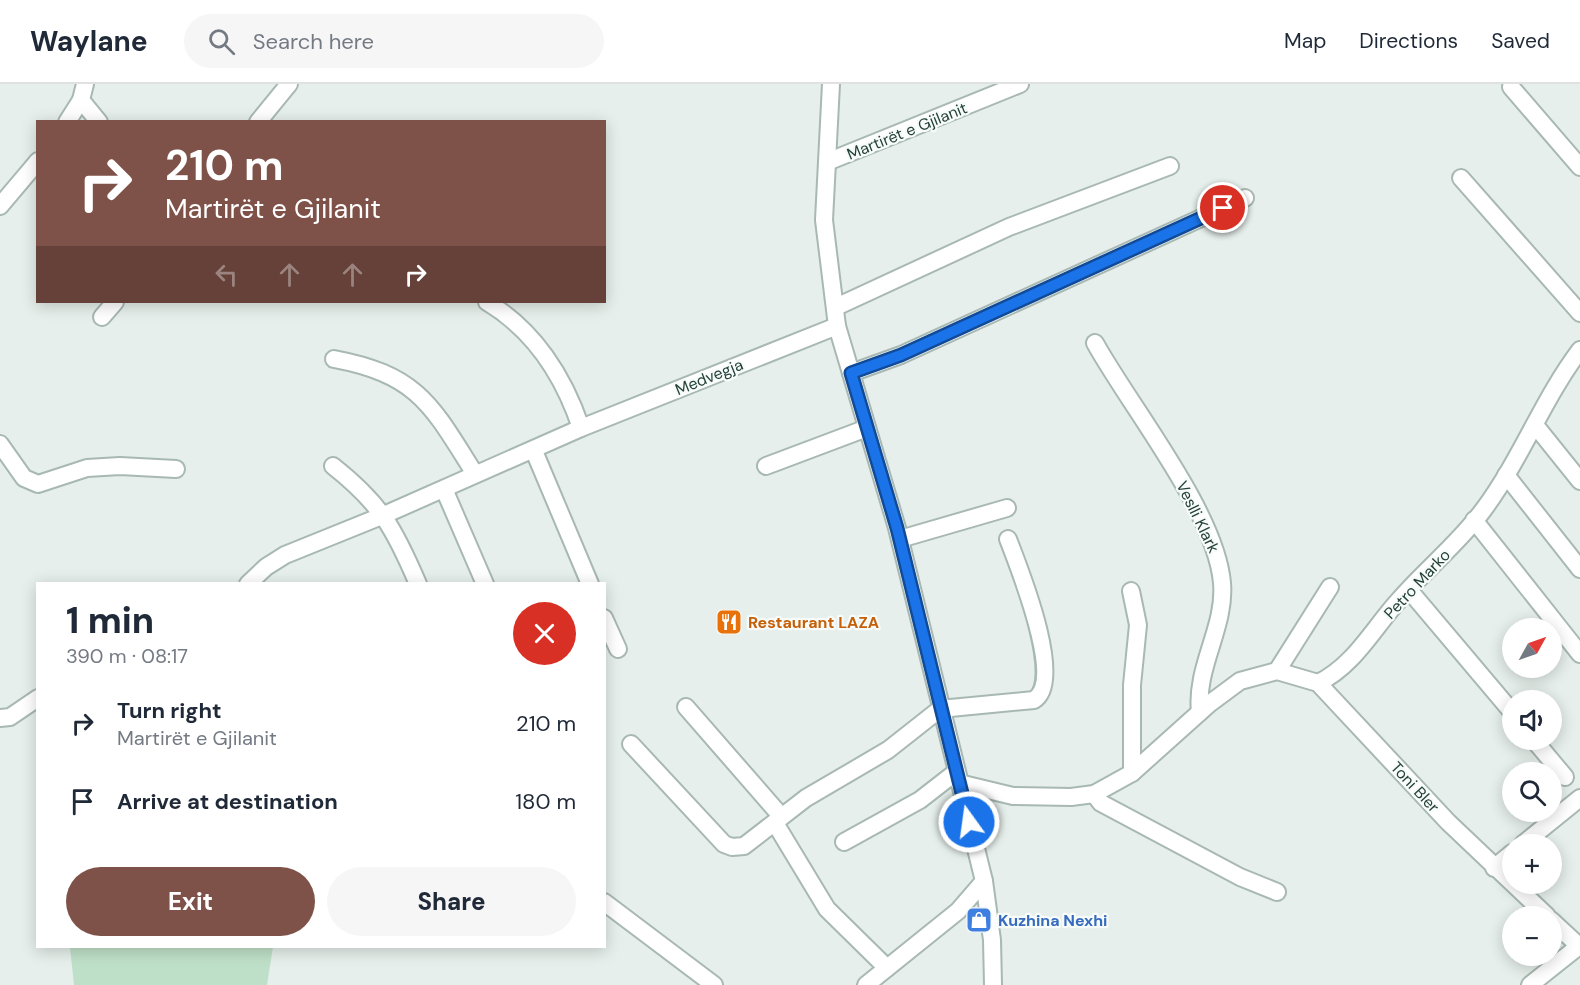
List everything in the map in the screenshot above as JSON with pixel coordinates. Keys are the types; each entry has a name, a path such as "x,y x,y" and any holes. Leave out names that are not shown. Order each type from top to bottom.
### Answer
{"street":[{"path":"260,120 289,84"},
{"name":"Martirët e Gjilanit","path":"831,84 824,220 837,326 900,539 940,709 984,880 992,940 993,985"},
{"name":"Martirët e Gjilanit","path":"827,162 1020,84"},
{"path":"1511,87 1580,167"},
{"path":"68,120 83,92"},
{"path":"83,92 98,120"},
{"path":"0,206 36,163"},
{"path":"836,307 1009,227 1170,166"},
{"path":"1461,178 1580,314"},
{"path":"851,373 901,355 1245,198"},
{"path":"102,317 114,303"},
{"path":"488,303 521,326 549,360 570,396 581,428"},
{"name":"Medvegja","path":"250,582 266,567 285,555 384,516 475,474 534,451 581,428 837,326"},
{"name":"Veslli Klark","path":"1095,343 1173,467 1219,559 1223,585 1219,618 1205,659 1199,699 1200,712"},
{"name":"Petro Marko","path":"1318,683 1328,679 1365,644 1409,590 1452,547 1474,520 1506,475 1535,425 1556,381 1580,350"},
{"path":"334,359 370,366 407,384 432,409 475,474"},
{"path":"1535,425 1580,481"},
{"path":"766,466 867,428"},
{"path":"0,444 24,478 38,484 87,468 120,466 176,469"},
{"path":"534,451 589,582"},
{"path":"333,466 363,490 384,516 397,535 417,582"},
{"path":"1506,475 1580,569"},
{"path":"444,489 484,582"},
{"path":"900,539 1007,508"},
{"path":"1474,520 1580,654"},
{"path":"631,744 724,844 732,847 744,846 806,798 888,750 940,709 1025,701 1041,696 1045,684 1046,667 1029,597 1008,539"},
{"path":"1277,671 1330,587"},
{"path":"1409,590 1502,700"},
{"path":"1131,591 1138,625 1132,685 1132,773"},
{"path":"606,622 618,649"},
{"path":"844,842 958,778 1013,796 1071,797 1094,794 1132,773 1200,712 1240,681 1277,671 1318,683"},
{"name":"Toni Bler","path":"1318,683 1494,868 1536,906"},
{"path":"0,718 10,717 36,699"},
{"path":"686,707 778,820 827,909 887,968"},
{"path":"1542,750 1565,777"},
{"path":"1094,794 1101,802 1240,877 1277,892"},
{"path":"1535,834 1580,798"},
{"path":"1494,868 1502,861"},
{"path":"866,985 958,911 984,880"},
{"path":"606,904 714,985"},
{"path":"1530,985 1579,946 1562,930"}],"green space":[{"path":"70,948 273,948 267,985 74,985"}],"place":[{"name":"Restaurant LAZA","path":"729,622"},
{"name":"Kuzhina Nexhi","path":"979,920"}],"route":[{"path":"969,822 897,528 851,373 901,355 1223,208"}]}
